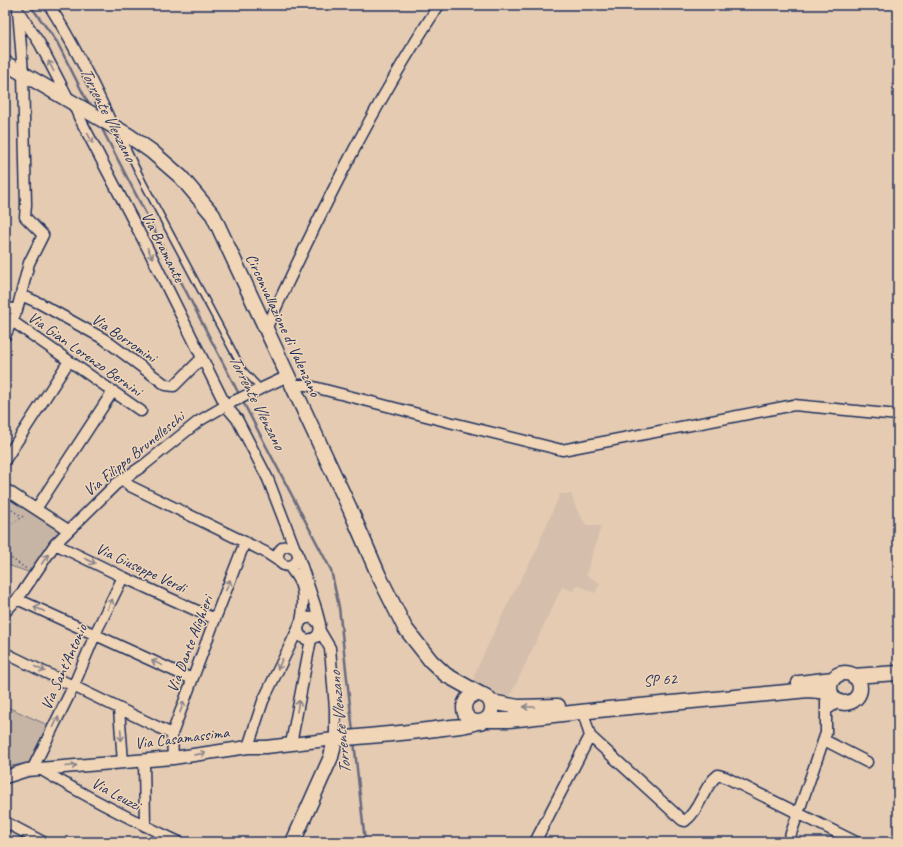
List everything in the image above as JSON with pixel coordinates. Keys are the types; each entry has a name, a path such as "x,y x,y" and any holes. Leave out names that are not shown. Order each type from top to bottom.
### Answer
{"main road":[{"name":"Circonvallazione di Valenzano","path":"5,63 151,151 181,177 213,215 350,509 379,576 405,628 431,661 446,675"},
{"path":"881,675 898,673"},
{"name":"SP 62","path":"834,691 840,674 849,674 853,676 881,675"},
{"name":"SP 62","path":"446,675 486,699 518,707 553,707 834,691"},
{"path":"293,842 338,739 414,732 445,727 465,708 470,697 478,695 486,699 492,710 491,714 481,721 470,719 465,708 446,675"},
{"name":"SP 62","path":"445,727 465,726 481,721 509,720 808,690 834,691 848,703 881,675"},
{"path":"853,676 859,683 859,693"}],"street":[{"path":"49,5 68,35 115,128"},
{"path":"266,329 324,206 371,115 439,5"},
{"path":"5,336 17,310 29,263 43,235 25,217 23,73 16,8"},
{"name":"Via Bramante","path":"16,8 40,44 73,103 202,358 237,419 268,479 315,605 320,627 330,648 338,739"},
{"name":"Via Borromini","path":"20,295 39,303 104,339 166,385 174,386 202,358"},
{"path":"5,307 17,310"},
{"name":"Via Gian Lorenzo Bernini","path":"12,321 141,411"},
{"path":"5,460 69,361"},
{"path":"290,381 562,450 794,405 898,415"},
{"name":"Via Filippo Brunelleschi","path":"5,612 17,599 55,544 116,484 144,465 199,421 261,389 290,381"},
{"path":"36,509 113,391"},
{"path":"122,480 130,486 265,552 283,565 289,566 294,564 297,560 296,551 287,546 282,548 278,553 279,561"},
{"path":"5,488 68,530"},
{"name":"Via Dante Alighieri","path":"173,758 172,734 245,542"},
{"name":"Via Giuseppe Verdi","path":"55,544 215,619"},
{"path":"248,747 263,701 299,625 303,602 302,589 289,566"},
{"name":"Via Sant'Antonio","path":"36,769 95,635 123,577"},
{"path":"17,599 192,680"},
{"path":"309,617 315,619 320,627 317,636 312,639 302,637 300,634 299,625 309,617"},
{"path":"291,744 312,639"},
{"path":"5,653 74,685 119,709 172,734"},
{"path":"788,842 826,733 826,701 834,691"},
{"path":"119,709 123,762"},
{"path":"583,712 590,736 682,820 685,821 692,816 711,782 718,775 725,777 856,842"},
{"path":"535,842 590,736"},
{"name":"Via Casamassima","path":"5,777 36,769 173,758 248,747 338,739"},
{"path":"824,740 867,762"},
{"path":"144,760 145,826"},
{"name":"Via Leuzzi","path":"36,769 145,826 179,842"},
{"path":"5,822 42,842"}],"lane":[{"path":"115,128 243,370 261,389"}],"path":[{"path":"5,506 23,517 5,527"},
{"path":"5,554 34,574"}],"shaded area":[{"path":"5,489 68,530 34,574 5,564"},
{"path":"560,494 571,494 577,510 586,525 601,526 586,575 600,583 595,593 577,585 573,591 562,587 510,696 496,696 475,684 474,675 508,603 540,544 540,540"},
{"path":"5,706 50,726 29,763 5,767"}],"waterway":[{"name":"Torrente Vlenzano","path":"30,5 57,42 90,107"},
{"name":"Torrente Vlenzano","path":"100,125 240,396"},
{"name":"Torrente Vlenzano","path":"242,400 331,570 339,607 353,732"},
{"name":"Torrente Vlenzano","path":"354,741 365,842"}]}
